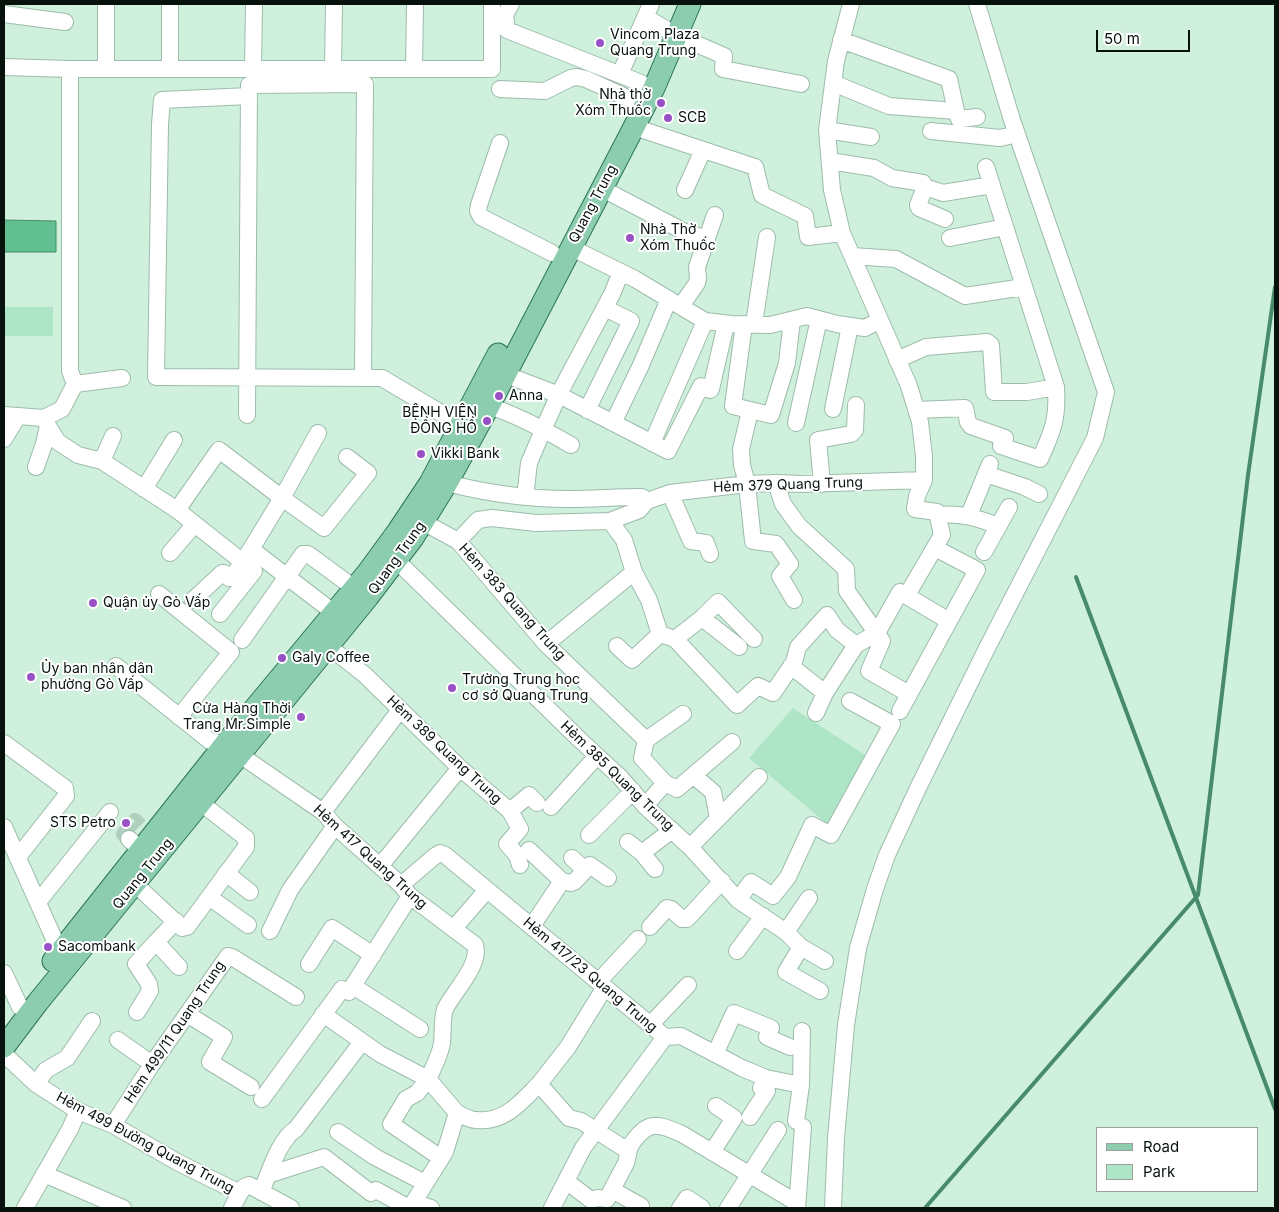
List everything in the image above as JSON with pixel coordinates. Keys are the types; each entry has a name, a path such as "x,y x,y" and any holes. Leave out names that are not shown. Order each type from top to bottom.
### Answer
{"main road":[{"name":"Quang Trung","path":"670,32 675,4"},
{"name":"Quang Trung","path":"4,1027 23,1012 135,884 201,803 232,750 333,612 447,483 504,374 561,250 670,32 690,4"},
{"name":"Quang Trung","path":"4,1047 60,952 141,838 232,750 328,646 396,560 417,518 430,483 461,425 561,250 601,188 634,127 642,90"}],"street":[{"path":"106,4 106,69"},
{"path":"170,4 170,69"},
{"path":"253,69 254,4"},
{"path":"333,69 334,4"},
{"path":"414,4 414,69"},
{"path":"4,67 70,69 492,69 492,4"},
{"path":"511,4 505,15 507,30 620,74 642,90"},
{"path":"851,4 836,61 827,130 832,190 842,234 909,386 920,422 924,456 924,480 917,496 915,509 934,512 938,515 969,515 999,526"},
{"path":"833,1208 836,1138 846,1025 858,948 875,889 887,855 923,777 1095,438 1106,392 1017,134 977,4"},
{"path":"620,74 648,11 670,32 724,56 723,69 801,84"},
{"path":"4,14 65,22"},
{"path":"841,40 949,79 959,119 977,117"},
{"path":"70,69 70,371 76,384"},
{"path":"500,89 545,91 577,77 642,90"},
{"path":"833,83 889,106 956,111"},
{"path":"247,415 249,84 365,84 363,378"},
{"path":"250,96 162,100 156,377 382,378 461,425"},
{"path":"634,127 755,167 762,195 805,216 808,237 842,234"},
{"path":"827,130 870,137"},
{"path":"931,131 1000,138 1017,134"},
{"path":"500,143 479,205 478,211 481,217 561,250 622,272 705,321 726,324 770,324 806,316 865,328 880,320"},
{"path":"685,190 703,150"},
{"path":"830,161 874,168 892,178 923,183 925,186 944,193 992,185"},
{"path":"916,410 965,408 968,422 971,426 1005,438 1001,446 1040,459 1055,423 1058,407 1056,387 986,167"},
{"path":"925,186 918,205 919,208 945,219"},
{"path":"601,188 683,231 706,239"},
{"path":"613,423 655,332 675,303 696,283 698,278 697,267 715,215"},
{"path":"950,238 1005,227"},
{"path":"767,237 733,406 768,415 772,414 787,363 792,320"},
{"path":"852,256 896,259 964,296 1024,287"},
{"path":"525,497 529,463 558,395 605,308 622,272"},
{"path":"605,308 655,332"},
{"path":"796,424 819,319"},
{"path":"587,410 632,321"},
{"path":"652,443 705,321"},
{"path":"504,374 558,395 668,452 701,386 711,389 726,324"},
{"path":"833,409 850,326"},
{"path":"897,360 926,347 987,334 991,345 994,392 1028,392 1056,387"},
{"path":"76,384 122,378"},
{"path":"36,467 44,444 46,422 62,409 76,384"},
{"path":"822,484 818,440 850,434 855,430 856,405"},
{"path":"488,406 505,412 571,445"},
{"path":"750,411 741,449 753,541 776,544 799,526"},
{"path":"4,439 11,415 46,422 58,442 78,455 102,461 177,510 194,525 288,578 333,612"},
{"path":"193,600 222,574 232,578 282,498 318,433"},
{"path":"102,461 113,436"},
{"path":"144,489 174,440"},
{"path":"177,510 219,450 324,528 368,473 347,457"},
{"path":"969,515 988,469 1039,494"},
{"name":"Hẻm 379 Quang Trung","path":"447,483 477,491 525,497 568,499 642,497 647,501 670,493 746,484 822,484 924,480"},
{"path":"776,483 783,504 799,526 846,569 847,590 882,641 869,671 909,694"},
{"path":"670,493 691,541 706,543 710,554"},
{"path":"458,541 478,520 492,518 536,523 610,521 639,510 647,501"},
{"path":"984,552 1009,507"},
{"path":"907,595 938,541 938,515"},
{"name":"Hẻm 383 Quang Trung","path":"417,518 458,541 546,644 646,740"},
{"path":"610,521 624,540 634,572 667,636 736,705 758,686 773,693 794,662 798,647 827,616 837,630 856,645"},
{"path":"170,553 194,525"},
{"path":"900,711 977,570 938,541"},
{"path":"776,544 790,564 780,576 794,600"},
{"path":"242,640 306,554 354,588"},
{"path":"220,614 254,571 247,555"},
{"name":"Hẻm 385 Quang Trung","path":"396,560 620,777 645,806 690,848 738,900 786,932 801,947 825,961"},
{"path":"546,644 634,572"},
{"path":"816,713 825,693 856,645 877,633 900,592 949,622"},
{"path":"159,594 230,652 179,717"},
{"path":"617,646 632,660 667,636 702,618 718,602 754,639"},
{"path":"702,618 739,647"},
{"name":"Hẻm 389 Quang Trung","path":"328,646 365,675 460,768 510,811 520,828 507,844 517,855 520,865"},
{"name":"Hẻm 417 Quang Trung","path":"116,666 210,741 232,750 323,812 334,826 406,891 475,945 477,952 475,962 444,1012 441,1046 436,1063 428,1079"},
{"path":"790,666 825,693"},
{"path":"738,900 751,882 773,896 788,877 812,825 831,835 892,724 850,701"},
{"path":"323,812 400,710"},
{"path":"620,777 642,758 646,740 683,714"},
{"path":"642,758 665,783 677,789 732,742"},
{"path":"4,743 65,788 66,796 18,857"},
{"path":"510,811 529,794 544,805 597,756"},
{"path":"380,866 460,768"},
{"path":"694,776 713,792 718,818"},
{"path":"690,848 759,777"},
{"path":"645,806 665,783"},
{"path":"588,835 633,791"},
{"path":"135,884 182,928 187,927 246,847 246,838 201,803"},
{"path":"38,902 110,812"},
{"path":"270,931 290,890 334,826"},
{"path":"4,827 60,952"},
{"path":"642,854 672,830"},
{"path":"628,842 656,869"},
{"path":"529,850 562,881 574,882 590,865 608,878"},
{"name":"Hẻm 417/23 Quang Trung","path":"406,891 440,854 445,855 665,1037 681,1036 742,1068 766,1078 801,1086"},
{"path":"572,858 585,870"},
{"path":"226,873 250,892"},
{"path":"532,926 562,881"},
{"path":"650,927 667,908 671,909 682,919 687,919 722,881"},
{"path":"454,928 487,890"},
{"path":"187,1014 224,1037 210,1062 257,1093 342,989 349,992 373,955 406,891"},
{"path":"209,897 248,924"},
{"path":"786,932 809,898"},
{"path":"737,951 763,916"},
{"path":"137,1012 150,991 149,984 136,964 176,921"},
{"path":"309,964 332,928 373,955"},
{"path":"323,1014 380,1054 428,1079 457,1113 474,1120 493,1120 512,1112 552,1069 568,1047 602,984 638,939"},
{"path":"156,942 180,967"},
{"path":"801,947 786,972 820,992"},
{"name":"Hẻm 499/11 Quang Trung","path":"113,1125 152,1064 228,956 296,997"},
{"path":"4,973 23,1012"},
{"path":"650,1025 688,985"},
{"path":"353,986 420,1029"},
{"path":"715,1054 734,1013 770,1028 767,1037 790,1047"},
{"path":"36,1084 46,1070 67,1058 92,1021"},
{"path":"797,1206 802,1031"},
{"path":"552,1208 583,1148 665,1037"},
{"path":"118,1040 152,1064"},
{"path":"261,1192 287,1136 296,1129 362,1042"},
{"name":"Hẻm 499 Đường Quang Trung","path":"4,1054 36,1084 78,1111 113,1125 179,1163 240,1193 244,1187 249,1185 292,1208"},
{"path":"750,1117 767,1091 761,1088 766,1078"},
{"path":"428,1079 418,1093 406,1099 391,1124 441,1158"},
{"path":"539,1084 569,1118 581,1121 622,1147 630,1146"},
{"path":"712,1152 734,1118 716,1106"},
{"path":"25,1208 78,1111"},
{"path":"411,1206 445,1152 457,1113"},
{"path":"566,1181 591,1200 597,1198 607,1199 626,1163 630,1146 639,1133 652,1125 663,1126 682,1134 797,1206"},
{"path":"728,1208 778,1130"},
{"path":"338,1132 375,1157 425,1183"},
{"path":"268,1175 324,1157 371,1193 376,1190 411,1206 430,1208"},
{"path":"44,1174 123,1208"},
{"path":"612,1190 642,1207"},
{"path":"232,1208 240,1193"},
{"path":"680,1208 687,1198 702,1208"}],"green space":[{"path":"4,307 53,307 53,336 4,336"},
{"path":"793,708 871,759 832,828 749,758"}],"shaded area":[{"path":"4,220 56,221 56,252 4,252"}],"waterway":[{"path":"925,1208 1198,895 1248,475 1275,287"},
{"path":"1076,577 1275,1109"}],"tunnel":[{"path":"129,839 124,834 135,821 140,826"}],"place":[{"name":"Vincom Plaza Quang Trung","path":"600,43"},
{"name":"Nhà thờ Xóm Thuốc","path":"661,103"},
{"name":"SCB","path":"668,118"},
{"name":"Nhà Thờ Xóm Thuốc","path":"630,238"},
{"name":"Anna","path":"499,396"},
{"name":"BỆNH VIỆN ĐỒNG HỒ","path":"487,421"},
{"name":"Vikki Bank","path":"421,454"},
{"name":"Quận ủy Gò Vấp","path":"93,603"},
{"name":"Galy Coffee","path":"282,658"},
{"name":"Ủy ban nhân dân phường Gò Vấp","path":"31,677"},
{"name":"Trường Trung học cơ sở Quang Trung","path":"452,688"},
{"name":"Cửa Hàng Thời Trang Mr.Simple","path":"301,717"},
{"name":"STS Petro","path":"126,823"},
{"name":"Sacombank","path":"48,947"}]}
